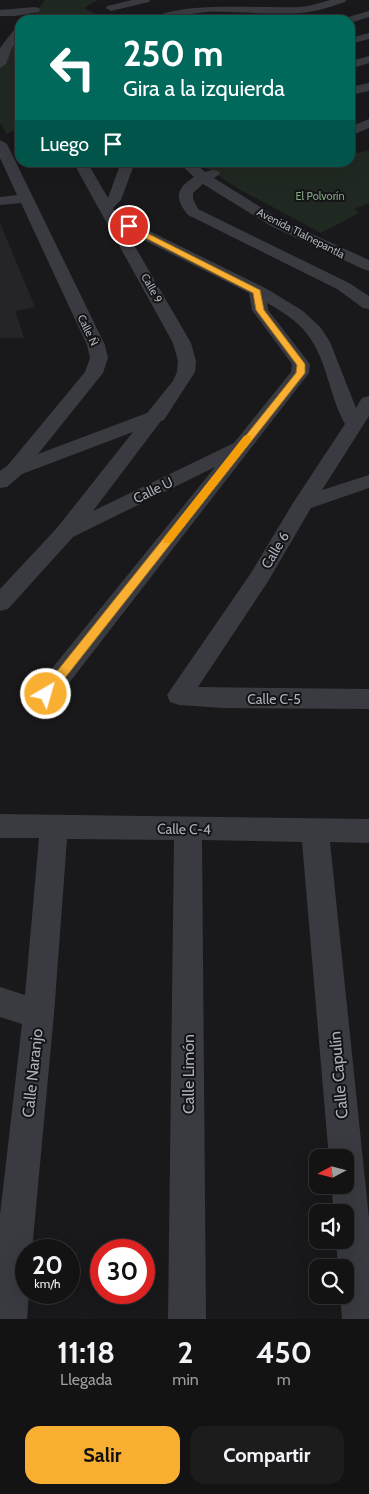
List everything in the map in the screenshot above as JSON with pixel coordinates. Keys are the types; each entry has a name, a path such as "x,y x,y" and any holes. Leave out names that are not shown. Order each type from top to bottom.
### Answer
{"street":[{"path":"31,15 43,0"},
{"path":"110,8 145,0"},
{"path":"169,15 194,10 298,10 341,0"},
{"path":"0,13 35,10"},
{"path":"355,19 369,14"},
{"path":"0,63 6,48 15,36"},
{"path":"355,40 369,36"},
{"path":"355,62 369,58"},
{"path":"355,90 369,88"},
{"path":"355,131 369,123"},
{"path":"355,136 369,141"},
{"name":"Calle Ñ","path":"0,144 15,163"},
{"name":"Calle Ñ","path":"0,482 15,470 94,373 99,358 96,345 24,198 18,167"},
{"name":"Calle 9","path":"0,603 64,534 157,416 186,372 185,351 83,167"},
{"path":"126,167 109,212 295,313 315,332 324,348 345,410 354,423"},
{"name":"Avenida Tlalnepantla","path":"189,167 204,171 287,220 369,260"},
{"path":"204,171 190,185 186,198 186,205 193,212 343,286 369,304"},
{"name":"Avenida Tlalnepantla","path":"204,171 276,223 369,266"},
{"path":"0,201 24,198"},
{"path":"46,694 300,373 301,364 260,310 257,292"},
{"name":"Calle 6","path":"179,695 259,578 303,503 369,402"},
{"path":"15,470 157,416"},
{"name":"Calle U","path":"64,534 241,446"},
{"path":"303,503 369,480"},
{"name":"Calle C-5","path":"179,695 222,698 369,699"},
{"name":"Calle C-4","path":"0,826 369,831"},
{"name":"Calle Naranjo","path":"8,1319 10,1185 39,1014 54,827"},
{"name":"Calle Limón","path":"188,828 188,1319"},
{"name":"Calle Capulín","path":"316,831 361,1319"},
{"path":"0,1002 39,1014"}],"shaded area":[{"path":"0,223 35,307 15,311 24,338 0,338"}],"green space":[{"path":"45,0 98,0 84,8 97,15 34,15"},
{"path":"15,42 15,130 7,134 0,123 0,67"},
{"name":"El Polvorín","path":"369,150 369,203 354,209 359,213 321,233 237,188 205,167 355,167 355,154"}],"slow traffic":[{"path":"168,541 247,438"}],"route":[{"path":"46,694 300,373 301,364 260,310 257,304 257,292 129,226"}]}
